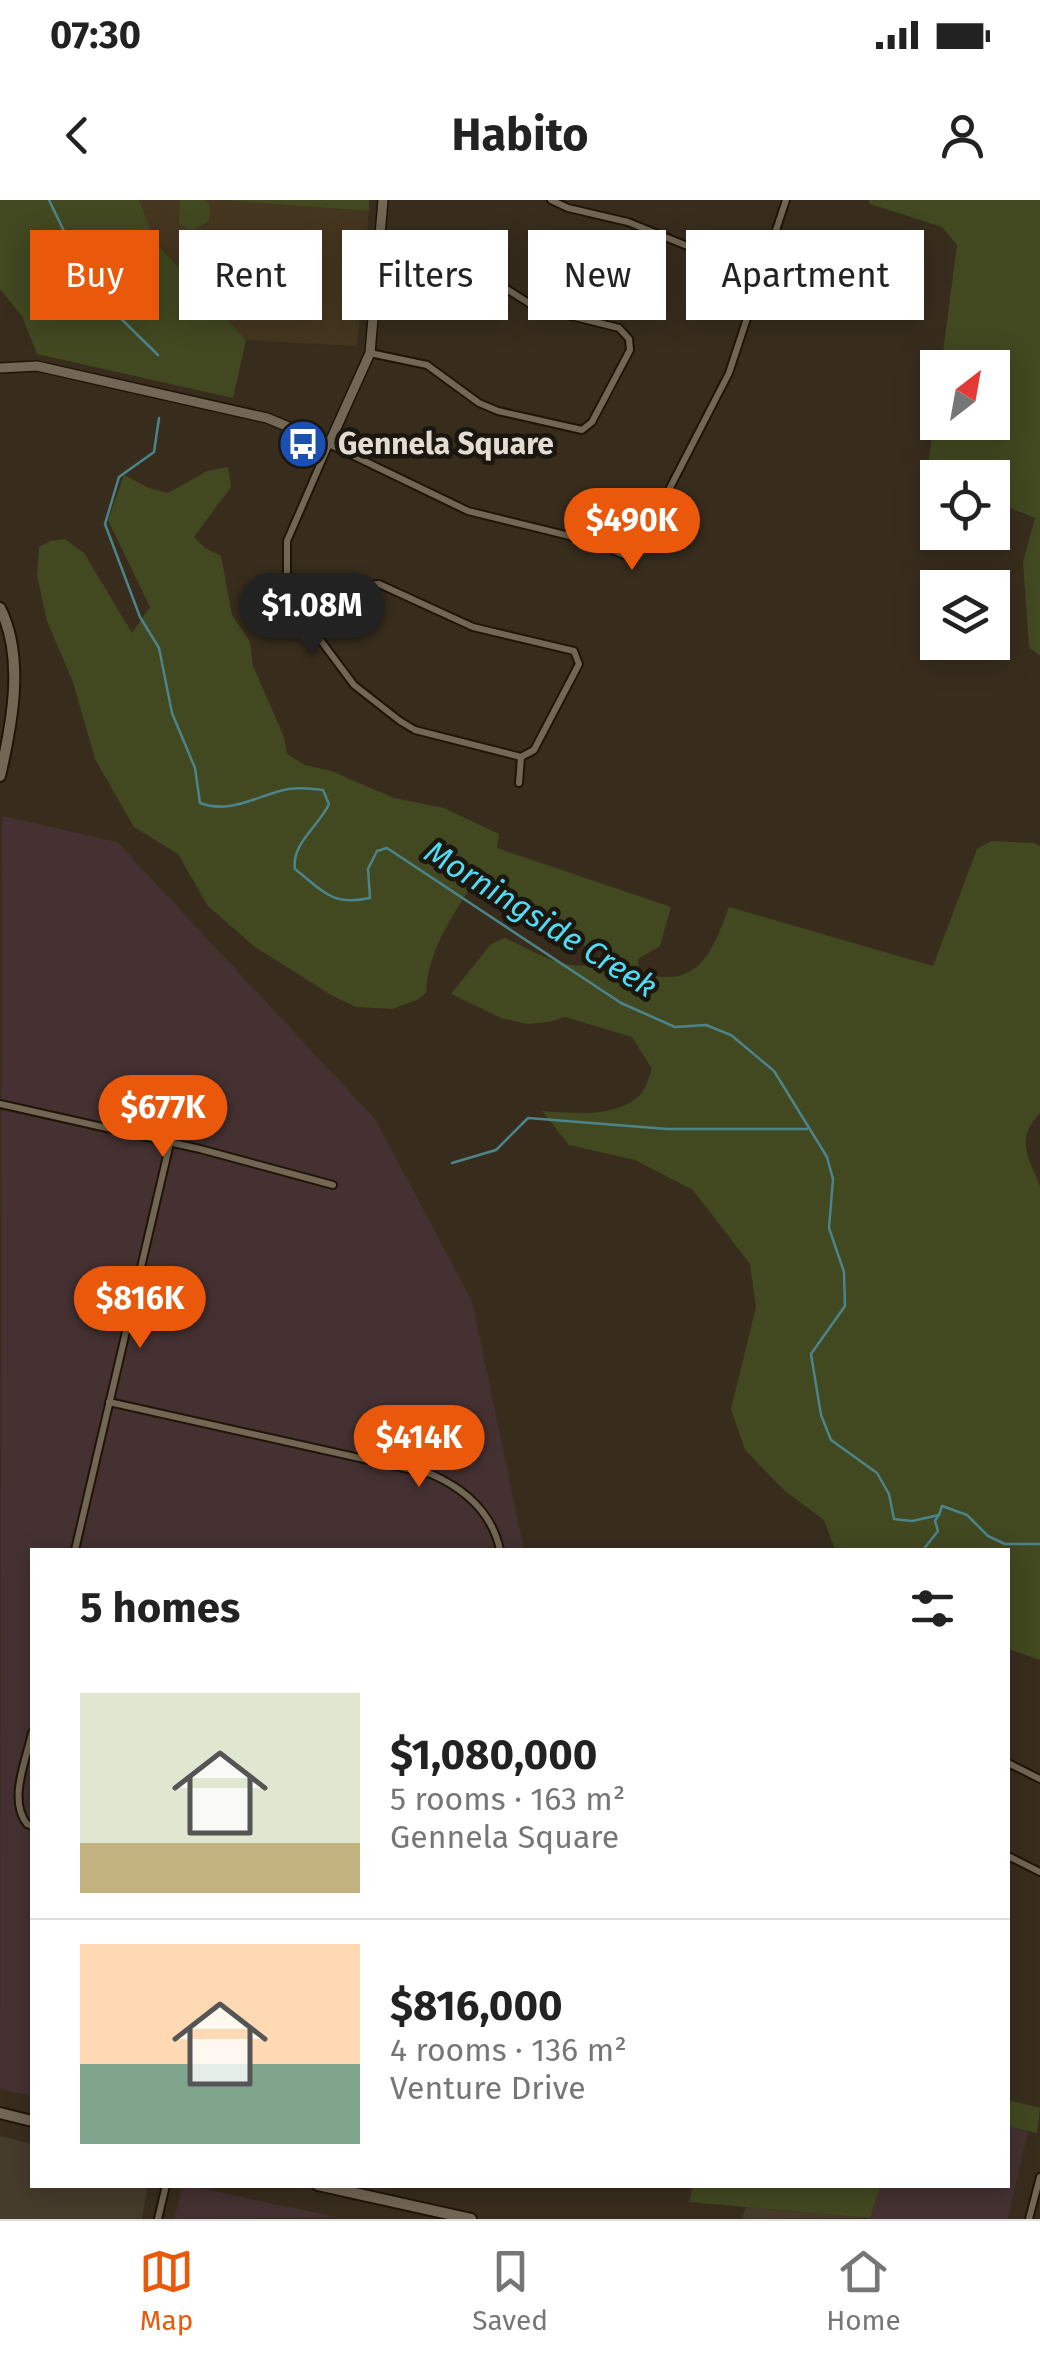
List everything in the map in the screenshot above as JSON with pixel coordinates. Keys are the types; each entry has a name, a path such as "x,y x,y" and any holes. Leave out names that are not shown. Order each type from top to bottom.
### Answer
{"main road":[{"path":"0,608 9,625 12,714 0,776"},
{"path":"0,2113 30,2120"},
{"path":"332,2188 471,2219"}],"street":[{"path":"381,230 382,200"},
{"path":"550,200 628,222 686,246"},
{"path":"775,230 786,200"},
{"path":"370,353 428,365 478,402 498,411 582,430 592,422 630,350 629,340 619,328 534,307 508,290"},
{"path":"307,621 355,586 379,584 473,627 574,651 579,664 534,750 521,757 415,730 400,721 354,684 292,602 287,586 287,541 370,353 373,320"},
{"path":"0,368 37,366 267,418 478,514 594,542 618,554 634,553 644,544 729,373 745,320"},
{"path":"519,782 521,757"},
{"path":"0,1104 333,1185"},
{"path":"75,1548 170,1143"},
{"path":"109,1402 431,1474 455,1485 484,1512 499,1548"},
{"path":"30,1742 18,1795 18,1814 30,1825"},
{"path":"1010,1763 1040,1779"},
{"path":"1010,1857 1040,1872"},
{"path":"1028,2219 1040,2176"},
{"path":"158,2219 165,2188"}],"shaded area":[{"path":"139,200 222,200 369,211 367,230 342,230 342,320 359,320 357,346 246,340 228,320 322,320 322,230 179,230 179,267 159,245 159,230 151,230"},
{"path":"2,816 117,842 375,1119 472,1301 524,1548 30,1548 30,2096 0,2089"},
{"path":"1010,2126 1028,2131 1008,2219 870,2219 880,2188 1010,2188"},
{"path":"0,2136 30,2144 30,2188 147,2188 142,2219 0,2219"},
{"path":"182,2188 337,2217 174,2219"},
{"path":"746,2207 870,2218 742,2219"}],"green space":[{"path":"0,200 139,200 151,230 30,230 30,320 159,320 159,246 179,268 179,320 227,320 246,340 233,398 37,354 22,316 0,289"},
{"path":"180,200 204,200 210,205 209,221 196,229 189,230 179,223"},
{"path":"222,200 369,200 369,211"},
{"path":"869,200 1040,200 1040,656 1029,647 1023,562 1035,518 1010,508 1010,460 929,460 931,440 1010,440 1010,350 943,350 957,245 942,227 870,204"},
{"path":"228,467 231,487 194,537 221,556 232,615 250,642 253,666 284,737 287,754 305,765 331,771 394,798 444,808 499,834 497,848 671,907 660,946 638,959 639,972 659,977 688,972 708,953 729,907 933,966 977,849 991,841 1040,846 1040,1113 1028,1131 1026,1148 1040,1186 1040,1660 1010,1650 1010,1548 834,1548 824,1520 785,1491 745,1450 731,1409 756,1307 750,1264 693,1190 635,1160 569,1145 542,1111 604,1111 637,1098 652,1069 632,1037 565,1017 527,1024 501,1018 451,994 491,944 505,938 554,961 580,966 604,958 600,950 569,942 551,924 473,884 436,949 426,993 392,1009 356,1007 255,947 208,906 178,854 134,827 95,759 73,682 47,621 37,576 39,547 65,539 84,553 132,633 150,607 108,520 124,475 168,493 207,471"},
{"path":"1010,2100 1040,2108 1037,2133 1010,2126"},
{"path":"692,2188 880,2188 870,2218 689,2202"}],"waterway":[{"name":"Morningside Creek","path":"49,200 86,277 105,303 158,355"},
{"name":"Morningside Creek","path":"159,418 154,452 119,477 105,524 140,617 159,648 172,713 195,768 200,803 223,807 289,789 323,790 329,804 301,843 295,860 295,869 321,890 346,900 370,898 368,869 377,851 387,848 621,1003 675,1027 706,1025 731,1035 774,1071 827,1157 833,1179 829,1228 844,1272 845,1306 811,1354 821,1415 831,1440 877,1473 889,1494 894,1519 912,1521 939,1515 942,1506 967,1515 988,1536 1005,1544 1040,1544"},
{"path":"452,1163 496,1150 528,1118 667,1129 807,1129"},
{"path":"925,1548 938,1531 938,1516"}],"place":[{"name":"Gennela Square","path":"303,444"}]}
